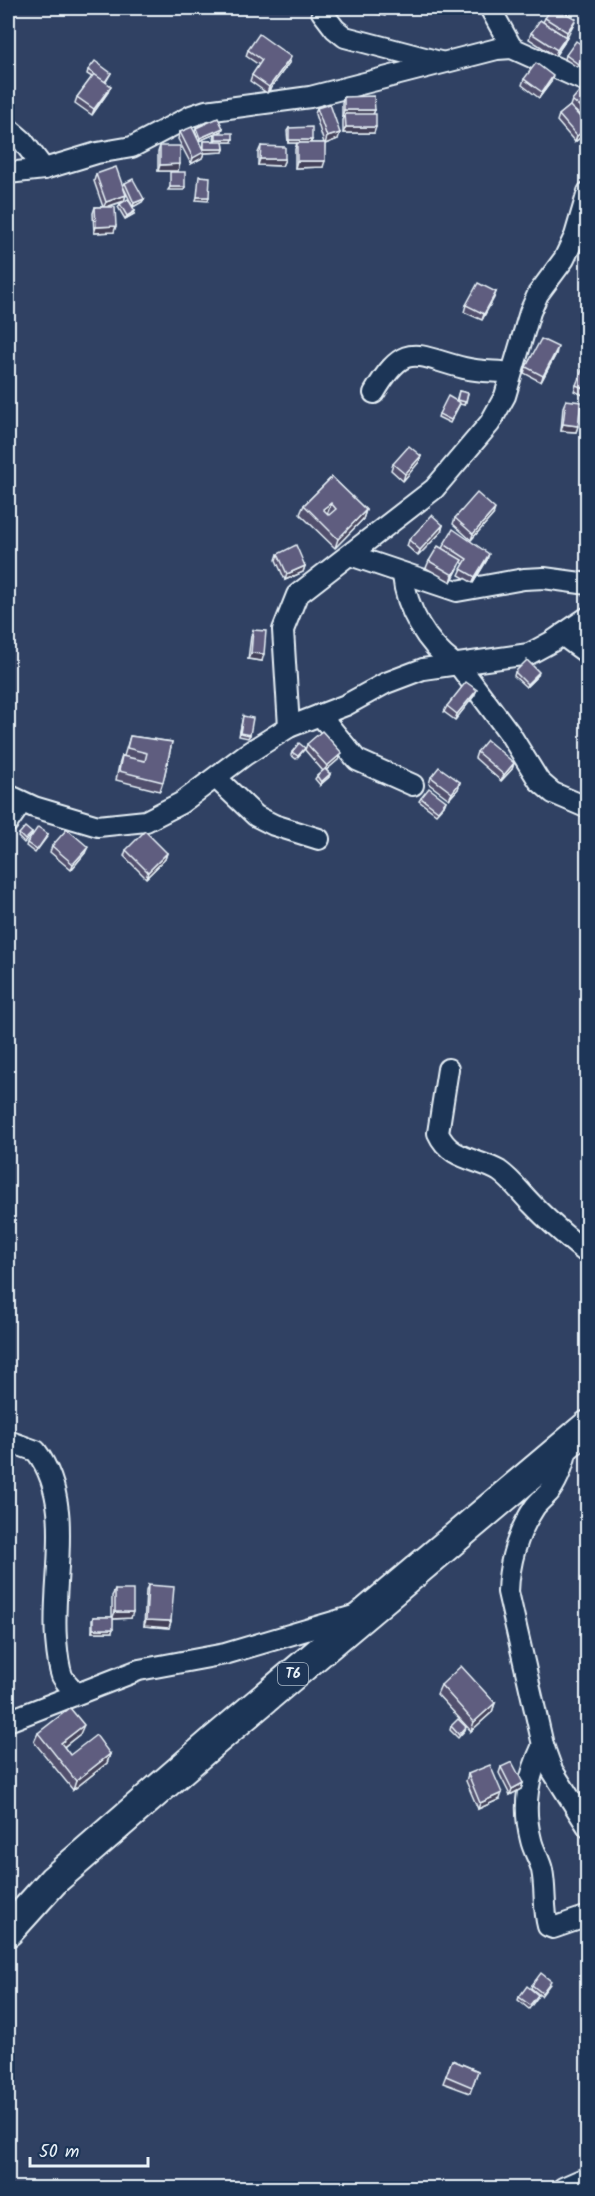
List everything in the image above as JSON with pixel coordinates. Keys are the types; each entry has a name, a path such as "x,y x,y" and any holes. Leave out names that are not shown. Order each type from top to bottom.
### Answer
{"highway":[{"name":"T6","path":"8,1931 54,1880 365,1612 578,1433"}],"street":[{"path":"490,8 512,48"},
{"path":"322,12 335,29 345,37 442,63"},
{"path":"8,173 44,169 97,153 132,147 191,116 206,111 310,97 475,53 512,48 588,82"},
{"path":"8,128 22,140 44,169"},
{"path":"289,727 283,630 297,595 434,489 473,446 490,423 505,396 530,312 538,294 564,259 588,192"},
{"path":"374,393 390,368 406,357 434,357 469,369 512,373"},
{"path":"350,555 403,575 457,591 524,579 544,578 588,584"},
{"path":"403,575 404,593 425,633 438,652 456,664 510,734 539,781 553,793 588,808"},
{"path":"8,822 15,799 98,826 146,821 166,812 289,727 346,705 386,683 423,669 529,654 588,617"},
{"path":"562,635 588,654"},
{"path":"320,715 357,760 413,785"},
{"path":"216,778 256,816 274,825 319,839"},
{"path":"448,1069 438,1133 442,1143 457,1156 497,1170 588,1254"},
{"path":"578,1433 558,1476 535,1507 519,1537 509,1567 508,1592 543,1745 552,1770 588,1827"},
{"path":"8,1442 36,1451 48,1469 58,1526 54,1617 57,1644 63,1677 76,1694"},
{"path":"8,1721 139,1670 225,1654 365,1612"},
{"path":"543,1745 530,1773 525,1808 531,1842 542,1869 545,1915 548,1926 553,1928 588,1916"},
{"path":"563,2188 588,2176"}],"building":[{"path":"552,8 557,8 576,19 567,32 545,18"},
{"path":"540,20 566,37 557,50 531,33"},
{"path":"259,34 291,57 269,87 252,75 262,60 248,50"},
{"path":"576,41 588,49 578,64 566,55"},
{"path":"95,61 111,73 105,82 88,70"},
{"path":"536,63 553,76 542,92 524,79"},
{"path":"94,74 111,86 94,109 77,97"},
{"path":"582,88 588,93 588,114 572,100"},
{"path":"374,96 375,110 344,110 344,97"},
{"path":"330,104 340,133 327,137 317,108"},
{"path":"570,106 588,126 577,136 559,115"},
{"path":"345,114 376,114 376,127 346,127"},
{"path":"218,118 223,128 200,138 196,128"},
{"path":"192,127 204,152 193,158 180,132"},
{"path":"312,127 312,140 289,140 289,128"},
{"path":"216,133 233,133 233,139 216,139"},
{"path":"204,141 223,141 224,149 204,149"},
{"path":"297,143 325,143 325,161 297,161"},
{"path":"160,146 180,146 180,164 160,165"},
{"path":"261,146 285,147 285,159 260,159"},
{"path":"116,167 126,195 106,202 96,174"},
{"path":"170,172 185,172 185,187 170,187"},
{"path":"199,176 210,177 209,197 197,197"},
{"path":"133,179 144,199 134,203 125,183"},
{"path":"128,199 135,211 127,216 120,204"},
{"path":"95,207 115,207 116,226 96,227"},
{"path":"478,283 496,292 484,314 466,305"},
{"path":"541,339 558,347 543,376 526,367"},
{"path":"584,365 588,367 588,390 576,385"},
{"path":"459,391 468,393 466,402 457,400"},
{"path":"448,396 460,403 451,420 439,414"},
{"path":"566,400 581,402 578,426 563,424"},
{"path":"409,446 421,456 405,474 393,464"},
{"path":"332,477 366,510 338,539 304,505","holes":["331,503 336,509 329,515 323,509"]},
{"path":"477,493 495,509 473,534 455,518"},
{"path":"432,515 443,525 420,550 409,540"},
{"path":"453,529 489,554 475,577 461,569 467,559 444,544"},
{"path":"296,545 305,566 287,574 278,554"},
{"path":"438,546 462,560 453,575 429,561"},
{"path":"253,630 266,631 264,654 251,653"},
{"path":"527,660 539,672 527,684 515,672"},
{"path":"466,682 477,690 457,714 447,706"},
{"path":"243,716 253,718 250,735 240,733"},
{"path":"322,731 342,753 327,766 307,744"},
{"path":"130,736 172,742 163,782 119,771 122,756 145,761 147,753 127,748"},
{"path":"487,740 514,763 504,775 477,752"},
{"path":"299,743 305,748 298,756 292,752"},
{"path":"439,767 460,782 452,793 431,777"},
{"path":"325,769 330,774 321,782 317,776"},
{"path":"429,788 446,801 438,811 421,798"},
{"path":"25,827 32,833 25,840 19,834"},
{"path":"38,827 48,834 37,850 27,843"},
{"path":"67,829 88,847 73,864 52,846"},
{"path":"145,831 167,853 148,872 126,850"},
{"path":"148,1585 174,1587 171,1621 146,1620"},
{"path":"115,1590 133,1590 133,1612 115,1612"},
{"path":"93,1617 113,1617 113,1629 93,1629"},
{"path":"461,1666 495,1703 474,1722 441,1685"},
{"path":"70,1708 84,1725 61,1743 70,1755 96,1735 110,1754 76,1781 38,1733"},
{"path":"458,1719 466,1727 459,1735 451,1726"},
{"path":"512,1762 523,1783 512,1789 501,1767"},
{"path":"490,1765 502,1793 480,1803 468,1774"},
{"path":"541,1973 551,1981 542,1993 532,1985"},
{"path":"527,1986 538,1995 530,2005 519,1997"},
{"path":"452,2060 478,2071 472,2087 446,2076"}]}
